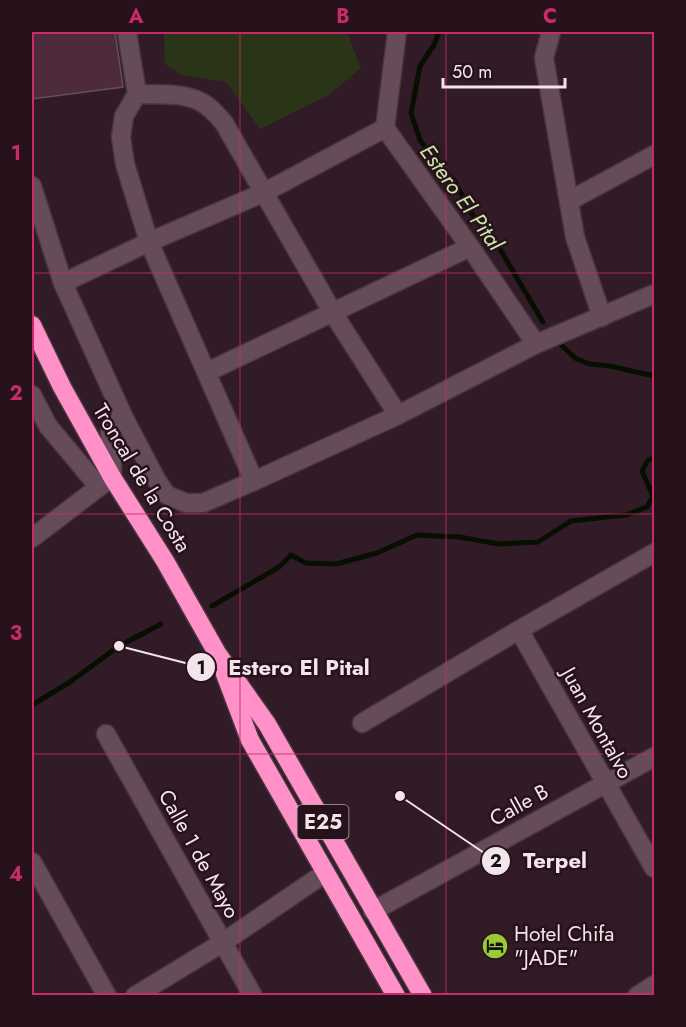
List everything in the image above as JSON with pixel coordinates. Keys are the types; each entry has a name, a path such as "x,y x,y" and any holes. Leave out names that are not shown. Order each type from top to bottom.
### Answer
{"highway":[{"name":"Troncal de la Costa","path":"32,325 105,482 165,561 217,653 267,724 423,996"},
{"name":"Troncal de la Costa","path":"217,653 250,740 396,996"}],"street":[{"path":"127,32 137,94 124,116 121,137 125,164 149,242 254,481"},
{"path":"397,32 385,128 536,344"},
{"path":"551,32 544,58 575,237 602,317"},
{"path":"137,94 199,100 224,123 333,313 398,415"},
{"path":"63,282 265,192 385,128"},
{"path":"569,201 654,155"},
{"path":"32,186 63,282 124,418 157,481 167,495 186,503 203,503 254,481 398,415 536,344 654,294"},
{"path":"207,372 470,247"},
{"path":"32,395 48,426 105,482"},
{"path":"32,538 105,482 112,454 109,434 112,426 124,418"},
{"path":"362,723 654,553"},
{"name":"Juan Montalvo","path":"519,630 654,868"},
{"name":"Calle 1 de Mayo","path":"106,734 253,996"},
{"name":"Calle B","path":"373,911 654,757"},
{"path":"32,862 107,996"},
{"path":"135,996 222,943 325,873"},
{"path":"636,996 654,985"}],"green space":[{"path":"164,32 347,32 361,68 329,95 260,129 226,82 182,75 165,64"}],"building":[{"path":"32,32 115,32 123,87 32,99"}],"waterway":[{"name":"Estero El Pital","path":"439,32 434,45 420,66 411,113 420,140 441,168 454,180 472,214 494,239 543,322"},
{"name":"Estero El Pital","path":"556,340 575,358 589,364 610,366 654,376"},
{"name":"Estero El Pital","path":"212,606 279,567 291,555 306,563 336,564 377,553 417,535 459,537 499,544 538,542 571,521 626,515 647,507 653,496 642,471 648,460 654,458"},
{"name":"Estero El Pital","path":"32,705 70,682 119,646 161,624"}],"place":[{"name":"Estero El Pital","path":"119,646"},
{"name":"Terpel","path":"400,796"},
{"name":"Hotel Chifa \"JADE\"","path":"495,946"}]}
